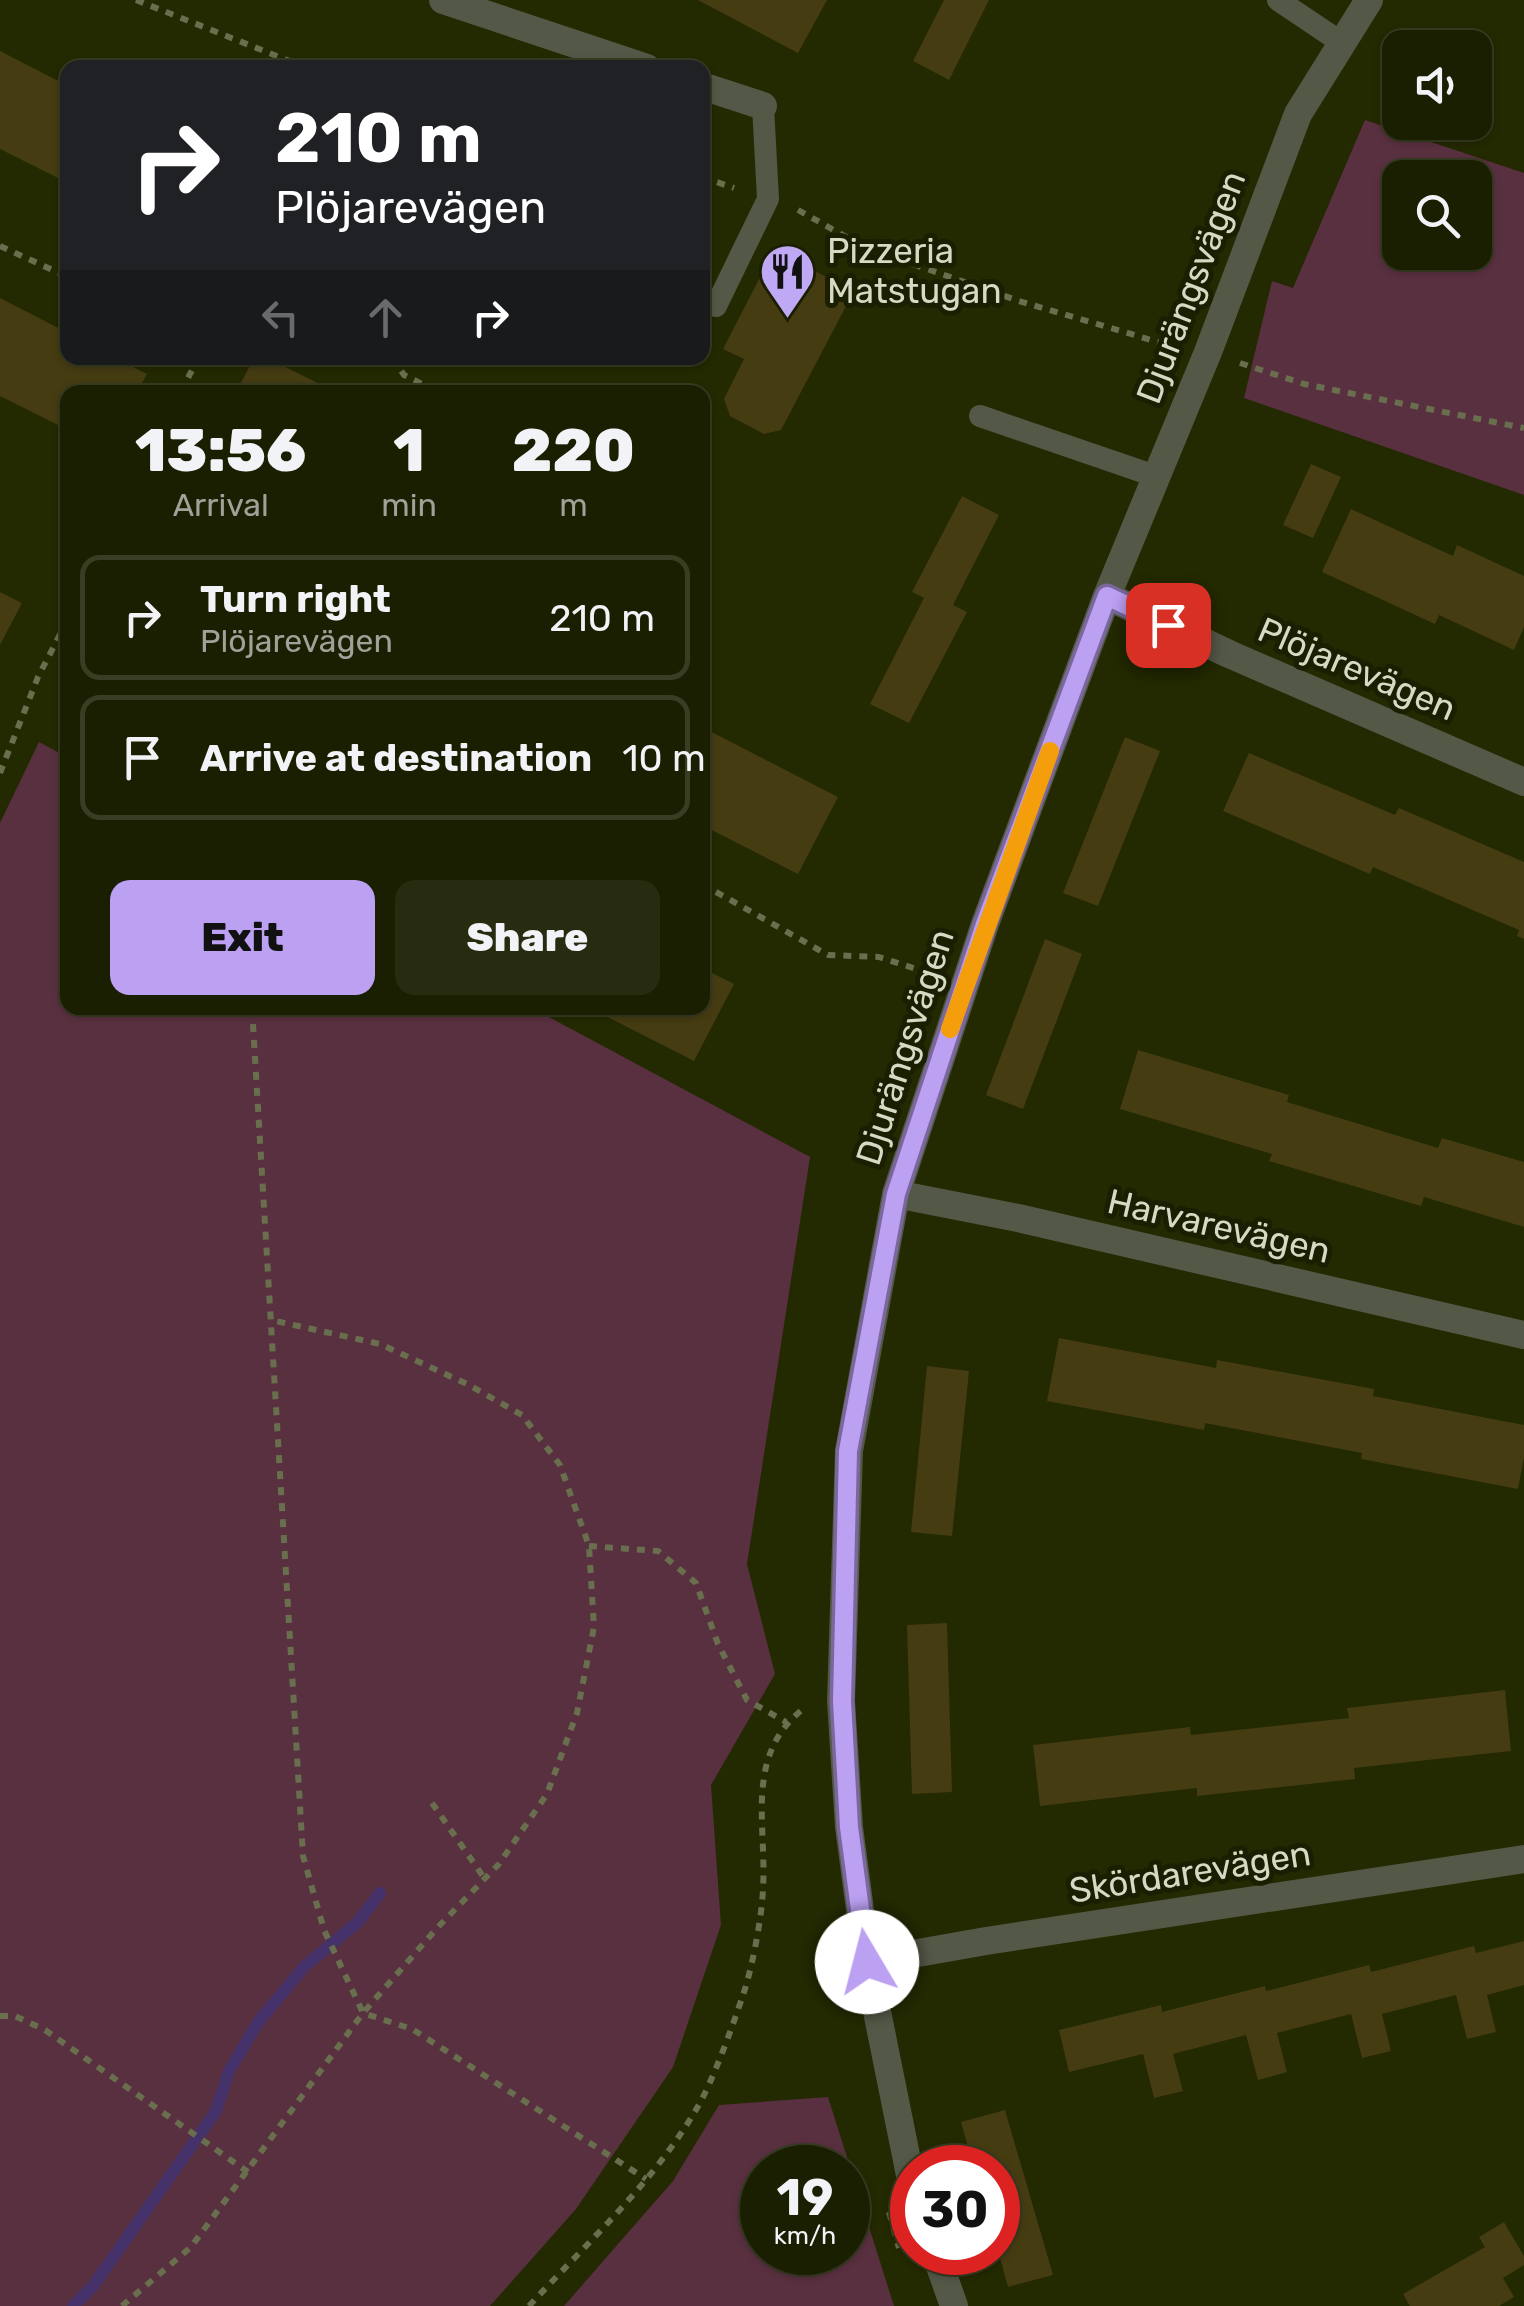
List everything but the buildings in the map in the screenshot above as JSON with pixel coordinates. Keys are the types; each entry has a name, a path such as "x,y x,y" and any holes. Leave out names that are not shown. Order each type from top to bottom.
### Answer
{"street":[{"path":"443,0 623,60"},
{"name":"Djurängsvägen","path":"904,2145 867,1962 849,1827 842,1701 848,1451 896,1194 965,984 1107,596 1208,352 1298,114 1369,0"},
{"path":"710,89 763,106"},
{"name":"Plöjarevägen","path":"1107,596 1229,654 1524,782"},
{"name":"Harvarevägen","path":"896,1194 1018,1218 1524,1336"},
{"name":"Skördarevägen","path":"867,1962 1524,1859"},
{"path":"943,2275 954,2306"}],"lane":[{"path":"1278,0 1342,43"},
{"path":"716,306 768,199 763,106"},
{"path":"980,416 1156,476"}],"path":[{"path":"136,0 287,60"},
{"path":"710,180 805,212 864,246 1002,295 1177,348 1208,352 1304,384 1524,428"},
{"path":"0,246 60,273"},
{"path":"397,365 404,375 424,385"},
{"path":"0,773 16,728 60,634"},
{"path":"710,888 828,954 879,958 965,984"},
{"path":"252,1015 303,1856 324,1930 364,2013 412,2030 646,2179"},
{"path":"122,2306 191,2247 364,2013 485,1879 547,1794 577,1713 594,1627 589,1546 560,1465 522,1416 468,1384 380,1344 271,1320"},
{"path":"589,1546 658,1551 696,1583 718,1644 747,1700 786,1722"},
{"path":"529,2306 646,2179 698,2106 744,1992 763,1890 760,1825 764,1770 786,1722 814,1702 842,1701"},
{"path":"432,1803 485,1879"},
{"path":"0,2016 15,2016 45,2030 248,2172"}],"shaded area":[{"path":"1365,120 1382,126 1382,140 1425,140 1485,160 1382,160 1382,270 1492,270 1492,162 1524,173 1524,495 1244,398 1272,281 1293,288"},
{"path":"39,742 60,753 60,1015 545,1015 810,1157 747,1564 775,1674 711,1785 721,1925 673,2067 576,2209 490,2306 0,2306 0,823"},
{"path":"828,2097 843,2145 740,2145 740,2275 870,2275 870,2230 894,2306 564,2306 673,2181 719,2105"}],"waterway":[{"path":"73,2306 93,2286 216,2111 229,2071 259,2021 305,1966 358,1922 380,1893"}],"slow traffic":[{"path":"950,1029 1050,751"}],"place":[{"name":"Pizzeria Matstugan","path":"788,320"}],"route":[{"path":"867,1962 844,1755 848,1451 896,1194 985,924 1107,596 1168,625"}]}
